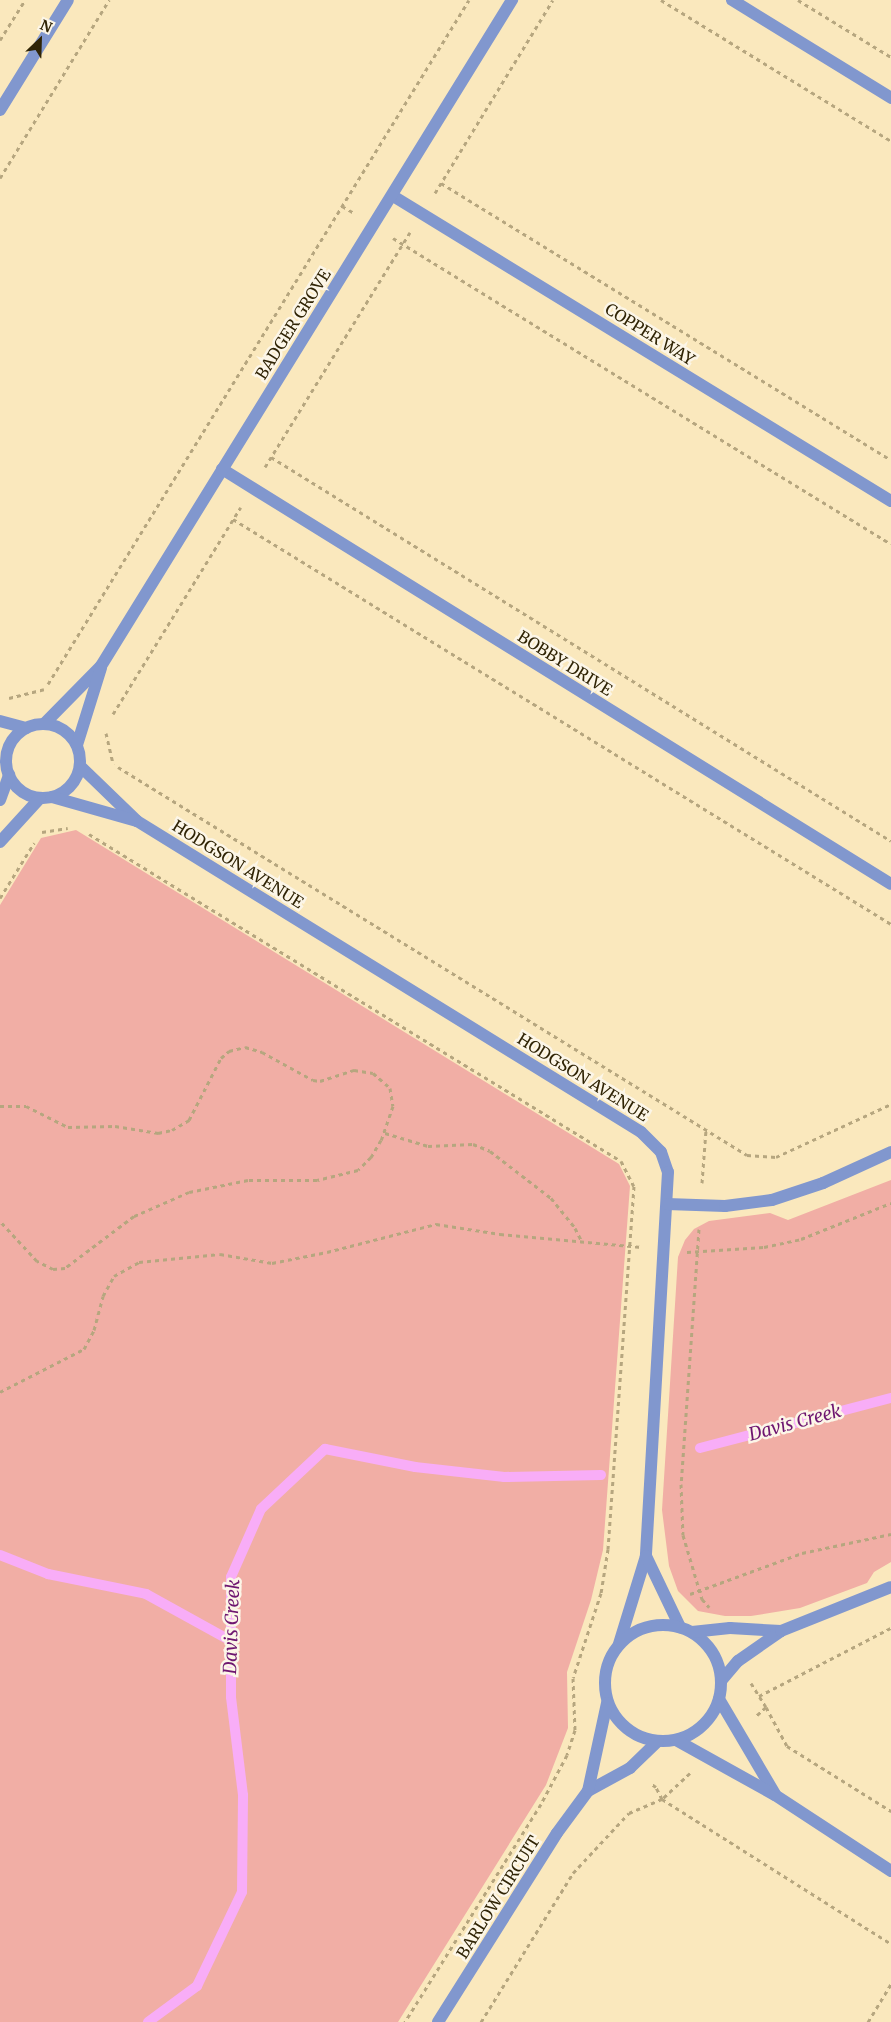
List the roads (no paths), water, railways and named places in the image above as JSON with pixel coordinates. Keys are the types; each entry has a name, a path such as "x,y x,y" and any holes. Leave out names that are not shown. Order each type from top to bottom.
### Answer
{"street":[{"path":"0,110 68,0"},
{"name":"BADGER GROVE","path":"44,724 101,666 393,196 512,0"},
{"path":"732,0 891,98"},
{"name":"COPPER WAY","path":"393,196 891,501"},
{"name":"BOBBY DRIVE","path":"222,470 891,884"},
{"name":"BADGER GROVE","path":"77,745 101,666"},
{"path":"0,721 26,728 44,724 63,730 77,745 80,766 71,786 46,798 0,842"},
{"path":"0,800 5,766 11,743 26,728"},
{"path":"5,766 21,791 46,798"},
{"name":"HODGSON AVENUE","path":"80,766 137,821 641,1132 653,1141 665,1160 668,1172 667,1204 662,1250 646,1556 619,1644"},
{"name":"HODGSON AVENUE","path":"46,798 137,821"},
{"path":"667,1204 701,1206 772,1200 823,1183 891,1152"},
{"path":"646,1556 686,1629 711,1651 721,1681 719,1699 705,1723 676,1740 658,1741 643,1738 630,1731 607,1703 605,1674 619,1644 648,1626 686,1629 730,1628 781,1631"},
{"path":"721,1681 738,1661 781,1631 891,1587"},
{"path":"719,1699 775,1795"},
{"name":"BARLOW CIRCUIT","path":"588,1791 607,1703"},
{"path":"676,1740 705,1758 775,1795 891,1871"},
{"name":"BARLOW CIRCUIT","path":"438,2022 557,1833 588,1791 630,1768 658,1741"}],"waterway":[{"name":"Davis Creek","path":"700,1448 891,1398"},
{"name":"Davis Creek","path":"148,2022 197,1986 242,1892 243,1795 231,1697 231,1577 261,1509 325,1449 415,1467 504,1477 601,1475"},
{"path":"0,1555 48,1574 146,1594 231,1641"}]}
